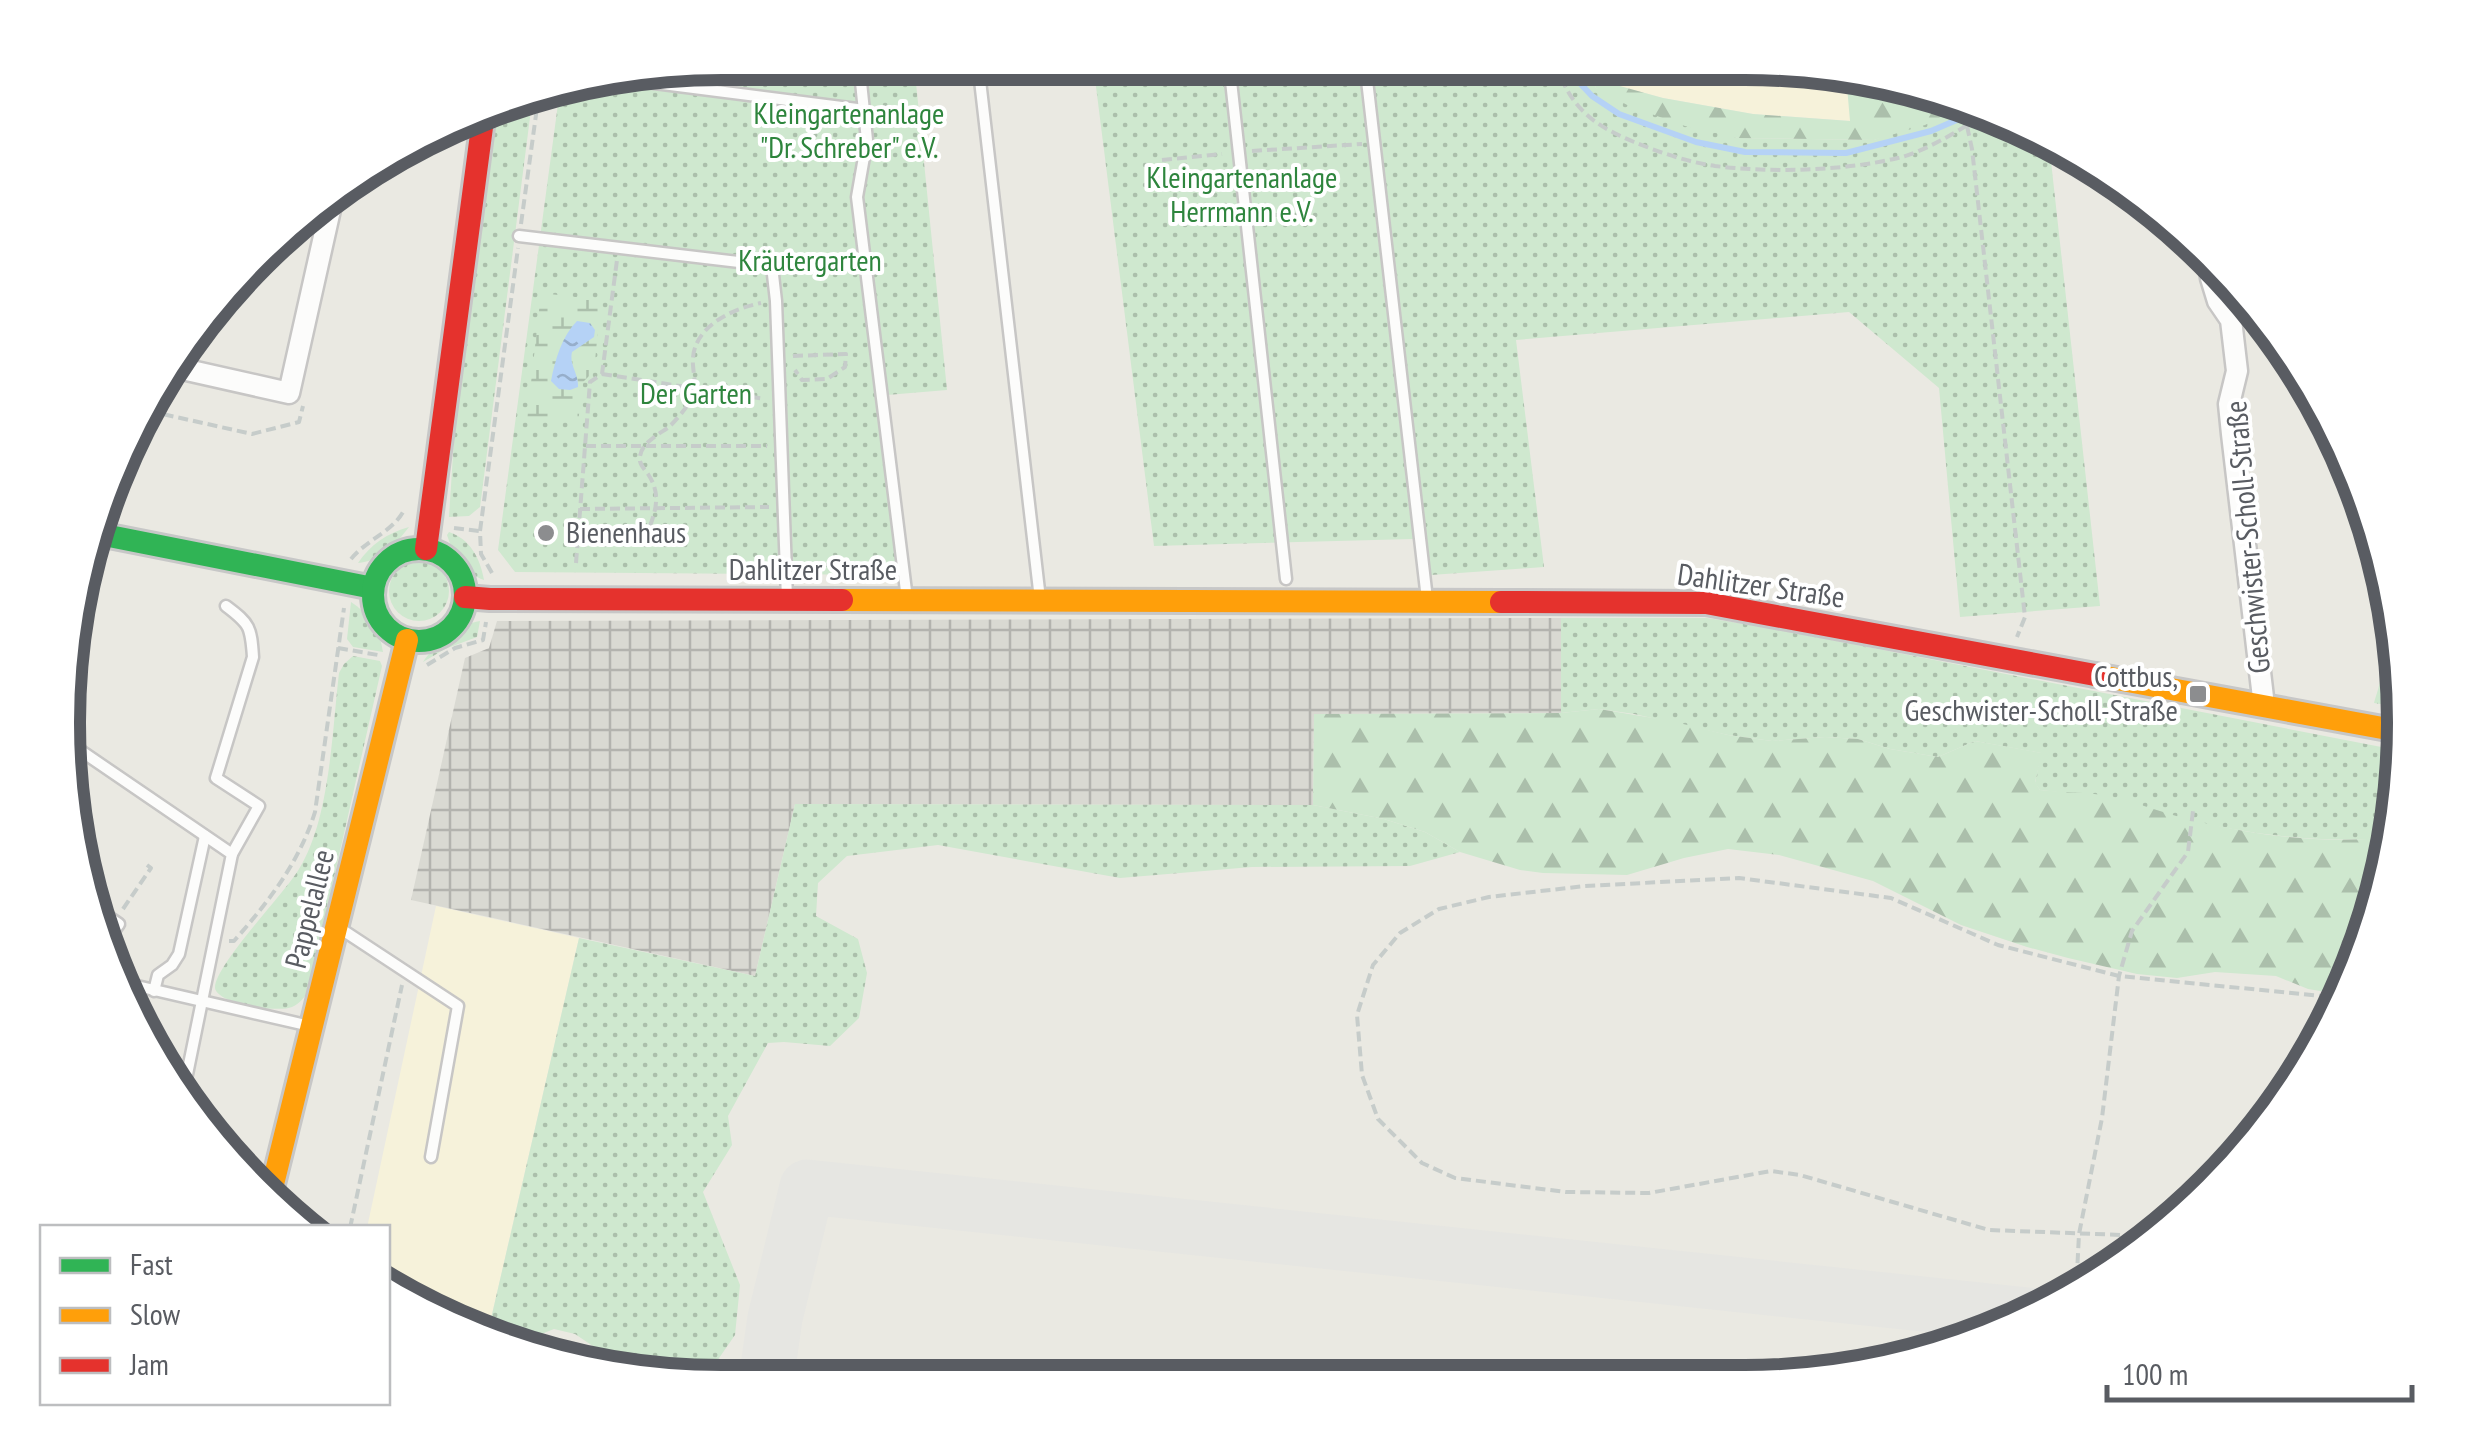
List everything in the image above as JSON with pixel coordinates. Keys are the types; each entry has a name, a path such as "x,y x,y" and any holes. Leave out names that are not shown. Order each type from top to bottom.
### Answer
{"street":[{"path":"426,549 482,127"},
{"path":"186,370 289,393 329,215"},
{"name":"Geschwister-Scholl-Straße","path":"2212,282 2231,320 2237,371 2230,404 2232,434 2264,706"},
{"path":"108,535 372,588"},
{"path":"412,549 426,549 445,557 457,569 465,597 462,611 444,634 431,640 406,640 390,632 379,619 372,588 389,559 412,549"},
{"name":"Dahlitzer Straße","path":"465,597 1706,602 2387,729"},
{"name":"Pappelallee","path":"274,1183 406,640"}],"lane":[{"path":"861,80 867,140 856,198 907,600"},
{"path":"980,80 1040,600"},
{"path":"1231,80 1286,579"},
{"path":"1366,80 1428,600"},
{"path":"657,83 865,110"},
{"path":"520,236 772,266 787,600"},
{"path":"187,1077 232,854 259,806 216,778 253,657 246,621 226,606"},
{"path":"81,750 232,854"},
{"path":"154,991 158,974 172,965 178,954 205,836"},
{"path":"111,918 119,924 115,930"},
{"path":"337,926 458,1006 431,1158"},
{"path":"137,987 310,1026"}],"path":[{"path":"1147,80 1148,84"},
{"path":"1561,80 1582,111 1612,133 1661,153 1712,166 1840,168 1902,157 1972,122"},
{"path":"492,574 481,554 480,531 536,108"},
{"path":"1967,126 2025,617 2008,658"},
{"path":"1162,160 1374,145"},
{"path":"602,374 619,248"},
{"path":"650,526 658,502 640,458 644,447 672,424 691,400 696,388 692,362 698,342 710,324 742,307 776,301"},
{"path":"846,354 845,368 827,379 802,380 786,356 846,354"},
{"path":"576,563 590,382 602,374 780,401"},
{"path":"159,413 252,434 300,422"},
{"path":"585,446 781,445"},
{"path":"580,509 784,507"},
{"path":"215,941 234,941 300,853 315,812 338,648"},
{"path":"2077,1272 2079,1234 2102,1118 2119,976 2132,931 2188,852 2192,811"},
{"path":"119,924 122,910 151,868 146,865"},
{"path":"2131,1235 1989,1230 1800,1175 1771,1171 1649,1193 1566,1192 1455,1178 1422,1163 1378,1119 1362,1075 1357,1014 1373,965 1400,934 1440,909 1489,896 1586,886 1739,878 1891,898 1998,945 2119,976 2326,996"},
{"path":"351,1225 405,971"}],"shaded area":[{"path":"1596,80 1744,80 1828,85 1847,88 1851,121 1753,114 1663,98"},
{"path":"1561,618 1561,713 1314,714 1313,805 795,804 755,976 411,900 465,658 489,648 497,621"},
{"path":"436,906 579,938 490,1321 438,1299 390,1272 390,1225 368,1225"}],"green space":[{"name":"Der Garten","path":"916,80 947,390 875,396 898,575 515,572 498,550 558,101 680,81"},
{"name":"Kleingartenanlage Herrmann e.V.","path":"1095,80 1360,80 1413,539 1154,546"},
{"path":"1373,80 1592,80 1596,88 1738,138 1874,140 1945,112 2051,158 2100,606 1960,617 1939,388 1849,312 1516,340 1544,567 1431,575"},
{"path":"1592,80 1753,114 1850,121 1847,88 1948,113 1925,125 1874,140 1738,138 1685,126 1629,106 1596,88"},
{"path":"531,109 480,507 469,516 449,517 457,392 492,123"},
{"path":"541,293 601,300 594,371 583,382 578,423 527,419"},
{"path":"409,527 380,555 358,563 380,540"},
{"path":"449,532 473,550 484,580 461,562"},
{"path":"419,561 440,570 449,591 440,612 419,621 398,612 389,591 398,570"},
{"path":"2376,601 2387,705 2374,703 2380,678"},
{"path":"351,602 373,624 383,652 353,647 347,639"},
{"path":"1561,618 1707,618 2386,748 2386,765 2377,838 2311,839 2188,821 2040,790 2035,783 2041,753 1975,741 1938,757 1858,739 1772,741 1599,709 1561,713"},
{"path":"480,621 477,637 423,662 448,636"},
{"path":"353,656 380,661 382,666 308,992 297,1004 285,1009 237,1003 218,994 218,978 237,947 299,869 309,849 328,774 339,673"},
{"path":"1599,709 1772,741 1858,739 1938,757 1975,741 2042,753 2035,782 2040,790 2102,795 2248,832 2320,839 2377,838 2353,929 2327,992 2276,976 2215,972 2177,978 2137,974 2068,958 1961,925 1873,881 1779,855 1728,849 1627,875 1543,873 1460,852 1425,832 1384,819 1313,805 1314,714 1561,713"},
{"path":"795,804 1313,805 1384,819 1425,832 1460,852 1410,866 1252,867 1120,878 938,845 847,856 818,883 816,916 858,939 867,973 859,1018 830,1046 768,1043 728,1116 732,1145 703,1192 740,1285 735,1335 717,1361 680,1364 605,1354 575,1334 554,1329 535,1337 490,1321 579,938 755,976"}],"water":[{"path":"577,321 590,323 594,337 572,352 578,387 559,389 551,381 555,365 563,341"}],"waterway":[{"path":"1577,80 1619,114 1696,142 1745,152 1846,153 1931,131 1961,118"}],"taxiway":[{"path":"768,1365 775,1318 807,1187 1999,1312"}],"traffic: fast":[{"path":"108,536 373,588"},
{"path":"419,549 437,552 452,562 462,577 465,595 462,613 452,628 437,638 419,641 401,638 386,628 376,613 373,595 376,577 386,562 401,552 419,549"}],"traffic: slow":[{"path":"842,600 1501,602"},
{"path":"273,1182 407,640"},
{"path":"2095,675 2387,729"}],"traffic: jam":[{"path":"426,549 482,127"},
{"path":"465,597 842,600"},
{"path":"1501,602 1706,603 2095,675"}],"place":[{"name":"Bienenhaus","path":"546,533"},
{"name":"Cottbus, Geschwister-Scholl-Straße","path":"2198,694"}],"park label":[{"name":"Kleingartenanlage \"Dr. Schreber\" e.V.","path":"849,131"},
{"name":"Kräutergarten","path":"810,261"}]}
